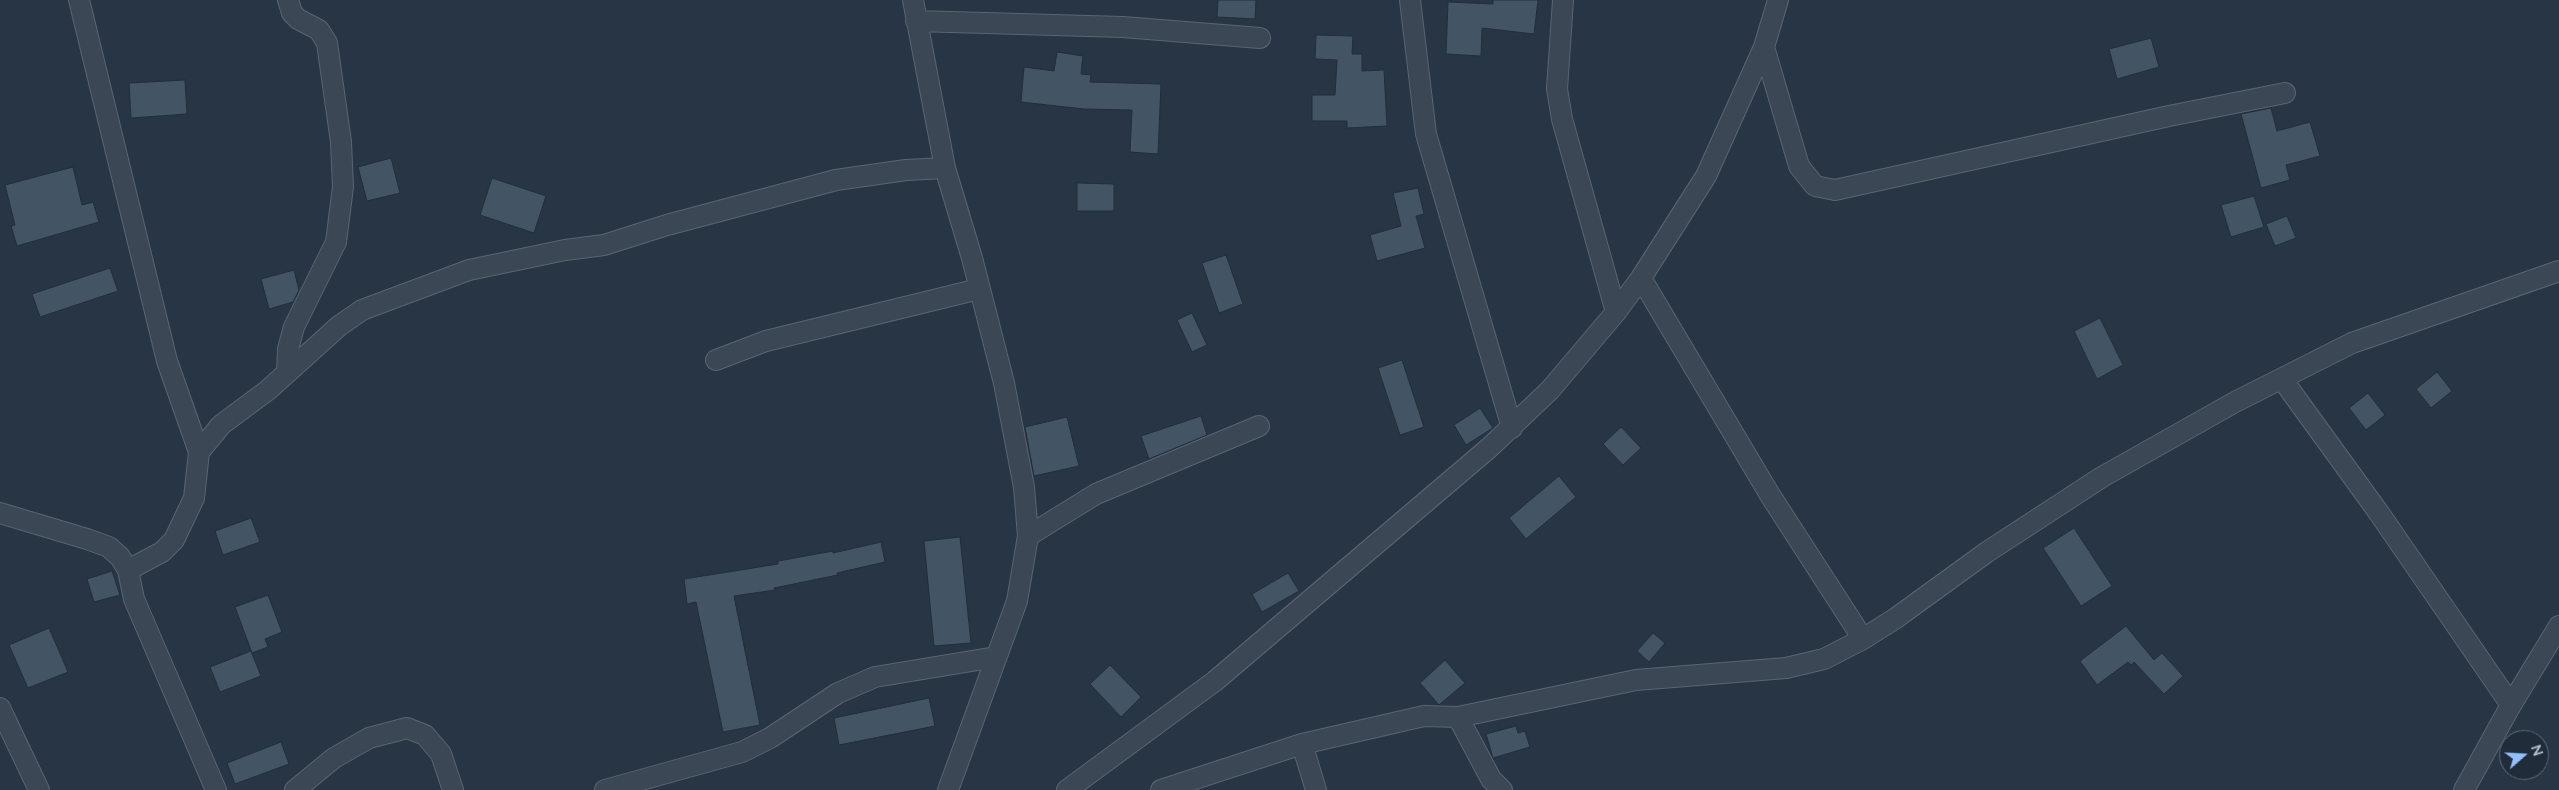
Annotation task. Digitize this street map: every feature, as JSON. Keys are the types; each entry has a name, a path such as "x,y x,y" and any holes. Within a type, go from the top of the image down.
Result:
{"street":[{"path":"79,0 166,361 199,452 194,498 174,540 162,552 128,570"},
{"path":"287,373 288,349 294,327 336,242 343,187 341,142 327,43 319,30 298,19 292,12 288,0"},
{"path":"913,0 945,168 1004,383 1024,486 1028,536 1017,601 948,790"},
{"path":"1410,0 1426,134 1512,428"},
{"path":"1562,0 1557,89 1562,119 1616,312"},
{"path":"1067,790 1215,681 1377,545 1512,428 1550,390 1616,312 1641,278 1706,176 1764,46 1778,0"},
{"path":"916,21 1123,27 1260,38"},
{"path":"1764,46 1798,166 1815,186 1835,190 2169,116 2285,93"},
{"path":"199,452 221,425 287,373 339,326 362,310 469,270 565,250 604,245 666,225 836,180 906,170 945,168"},
{"path":"1161,790 1302,744 1424,716 1458,718 1636,680 1786,668 1824,659 1863,639 1896,618 1987,552 2102,477 2235,402 2352,343 2559,271"},
{"path":"1641,278 1770,495 1863,639"},
{"path":"716,360 766,341 979,289"},
{"path":"2282,379 2379,513 2511,705"},
{"path":"1028,536 1096,494 1259,426"},
{"path":"0,512 109,547 120,557 128,570 134,600 216,790"},
{"path":"2464,790 2511,705 2559,626"},
{"path":"605,790 742,752 770,738 838,693 876,677 996,657"},
{"path":"0,708 38,790"},
{"path":"1458,718 1494,786"},
{"path":"295,790 334,758 369,738 407,728 425,735 441,754 453,790"},
{"path":"1302,744 1316,790"}],"building":[{"path":"1218,0 1256,0 1255,19 1217,17"},
{"path":"1493,0 1538,0 1534,34 1482,28 1481,56 1446,54 1448,2 1493,4"},
{"path":"1316,35 1353,36 1352,54 1362,54 1362,71 1384,70 1387,126 1347,128 1347,121 1312,121 1312,95 1335,95 1337,60 1315,59"},
{"path":"2151,38 2159,67 2117,79 2109,49"},
{"path":"1057,52 1083,56 1081,74 1091,75 1090,82 1161,84 1158,154 1130,152 1132,110 1084,109 1021,102 1024,67 1054,71"},
{"path":"185,80 187,114 131,118 129,83"},
{"path":"2271,108 2277,131 2310,122 2320,156 2286,165 2290,180 2261,188 2241,114"},
{"path":"391,158 400,193 367,201 358,167"},
{"path":"73,167 82,205 93,202 99,222 17,246 11,226 15,225 5,185"},
{"path":"492,178 546,196 534,233 480,215"},
{"path":"1077,183 1114,184 1114,211 1077,211"},
{"path":"1418,188 1424,214 1416,216 1425,248 1377,261 1370,235 1401,226 1393,193"},
{"path":"2254,196 2264,227 2231,237 2221,205"},
{"path":"2287,216 2296,238 2275,246 2266,224"},
{"path":"1226,255 1243,304 1219,313 1202,263"},
{"path":"110,268 118,291 40,317 32,294"},
{"path":"294,270 299,290 293,302 269,309 261,279"},
{"path":"1192,313 1207,345 1192,352 1177,320"},
{"path":"2100,318 2123,365 2097,379 2074,331"},
{"path":"1402,360 1424,427 1400,435 1378,368"},
{"path":"2437,372 2452,391 2431,408 2416,389"},
{"path":"2368,393 2385,415 2366,430 2349,408"},
{"path":"1480,408 1493,428 1466,445 1454,425"},
{"path":"1201,416 1207,435 1149,459 1141,436"},
{"path":"1067,417 1079,466 1034,476 1025,427"},
{"path":"1621,427 1641,448 1623,465 1603,444"},
{"path":"1559,476 1576,497 1526,539 1509,518"},
{"path":"251,518 260,542 223,555 215,531"},
{"path":"2074,528 2112,586 2081,606 2043,548"},
{"path":"960,537 971,643 934,646 924,541"},
{"path":"881,542 885,562 837,573 838,575 774,588 775,590 734,596 760,725 723,732 696,602 687,604 684,579 778,564 778,561 833,551 833,553"},
{"path":"112,571 120,595 94,602 87,579"},
{"path":"1288,573 1299,591 1262,612 1252,594"},
{"path":"268,595 282,632 265,639 268,647 252,653 235,607"},
{"path":"2126,626 2154,660 2162,653 2183,676 2164,694 2134,662 2131,665 2128,662 2097,685 2080,661"},
{"path":"49,628 68,672 28,688 9,645"},
{"path":"1653,633 1665,643 1649,662 1637,651"},
{"path":"251,651 261,676 220,692 210,667"},
{"path":"1445,660 1465,683 1439,705 1420,683"},
{"path":"1110,665 1141,697 1121,717 1090,684"},
{"path":"929,698 935,726 839,745 834,718"},
{"path":"1516,726 1518,733 1525,731 1530,747 1493,758 1486,734"},
{"path":"281,742 289,764 235,784 227,763"}]}
